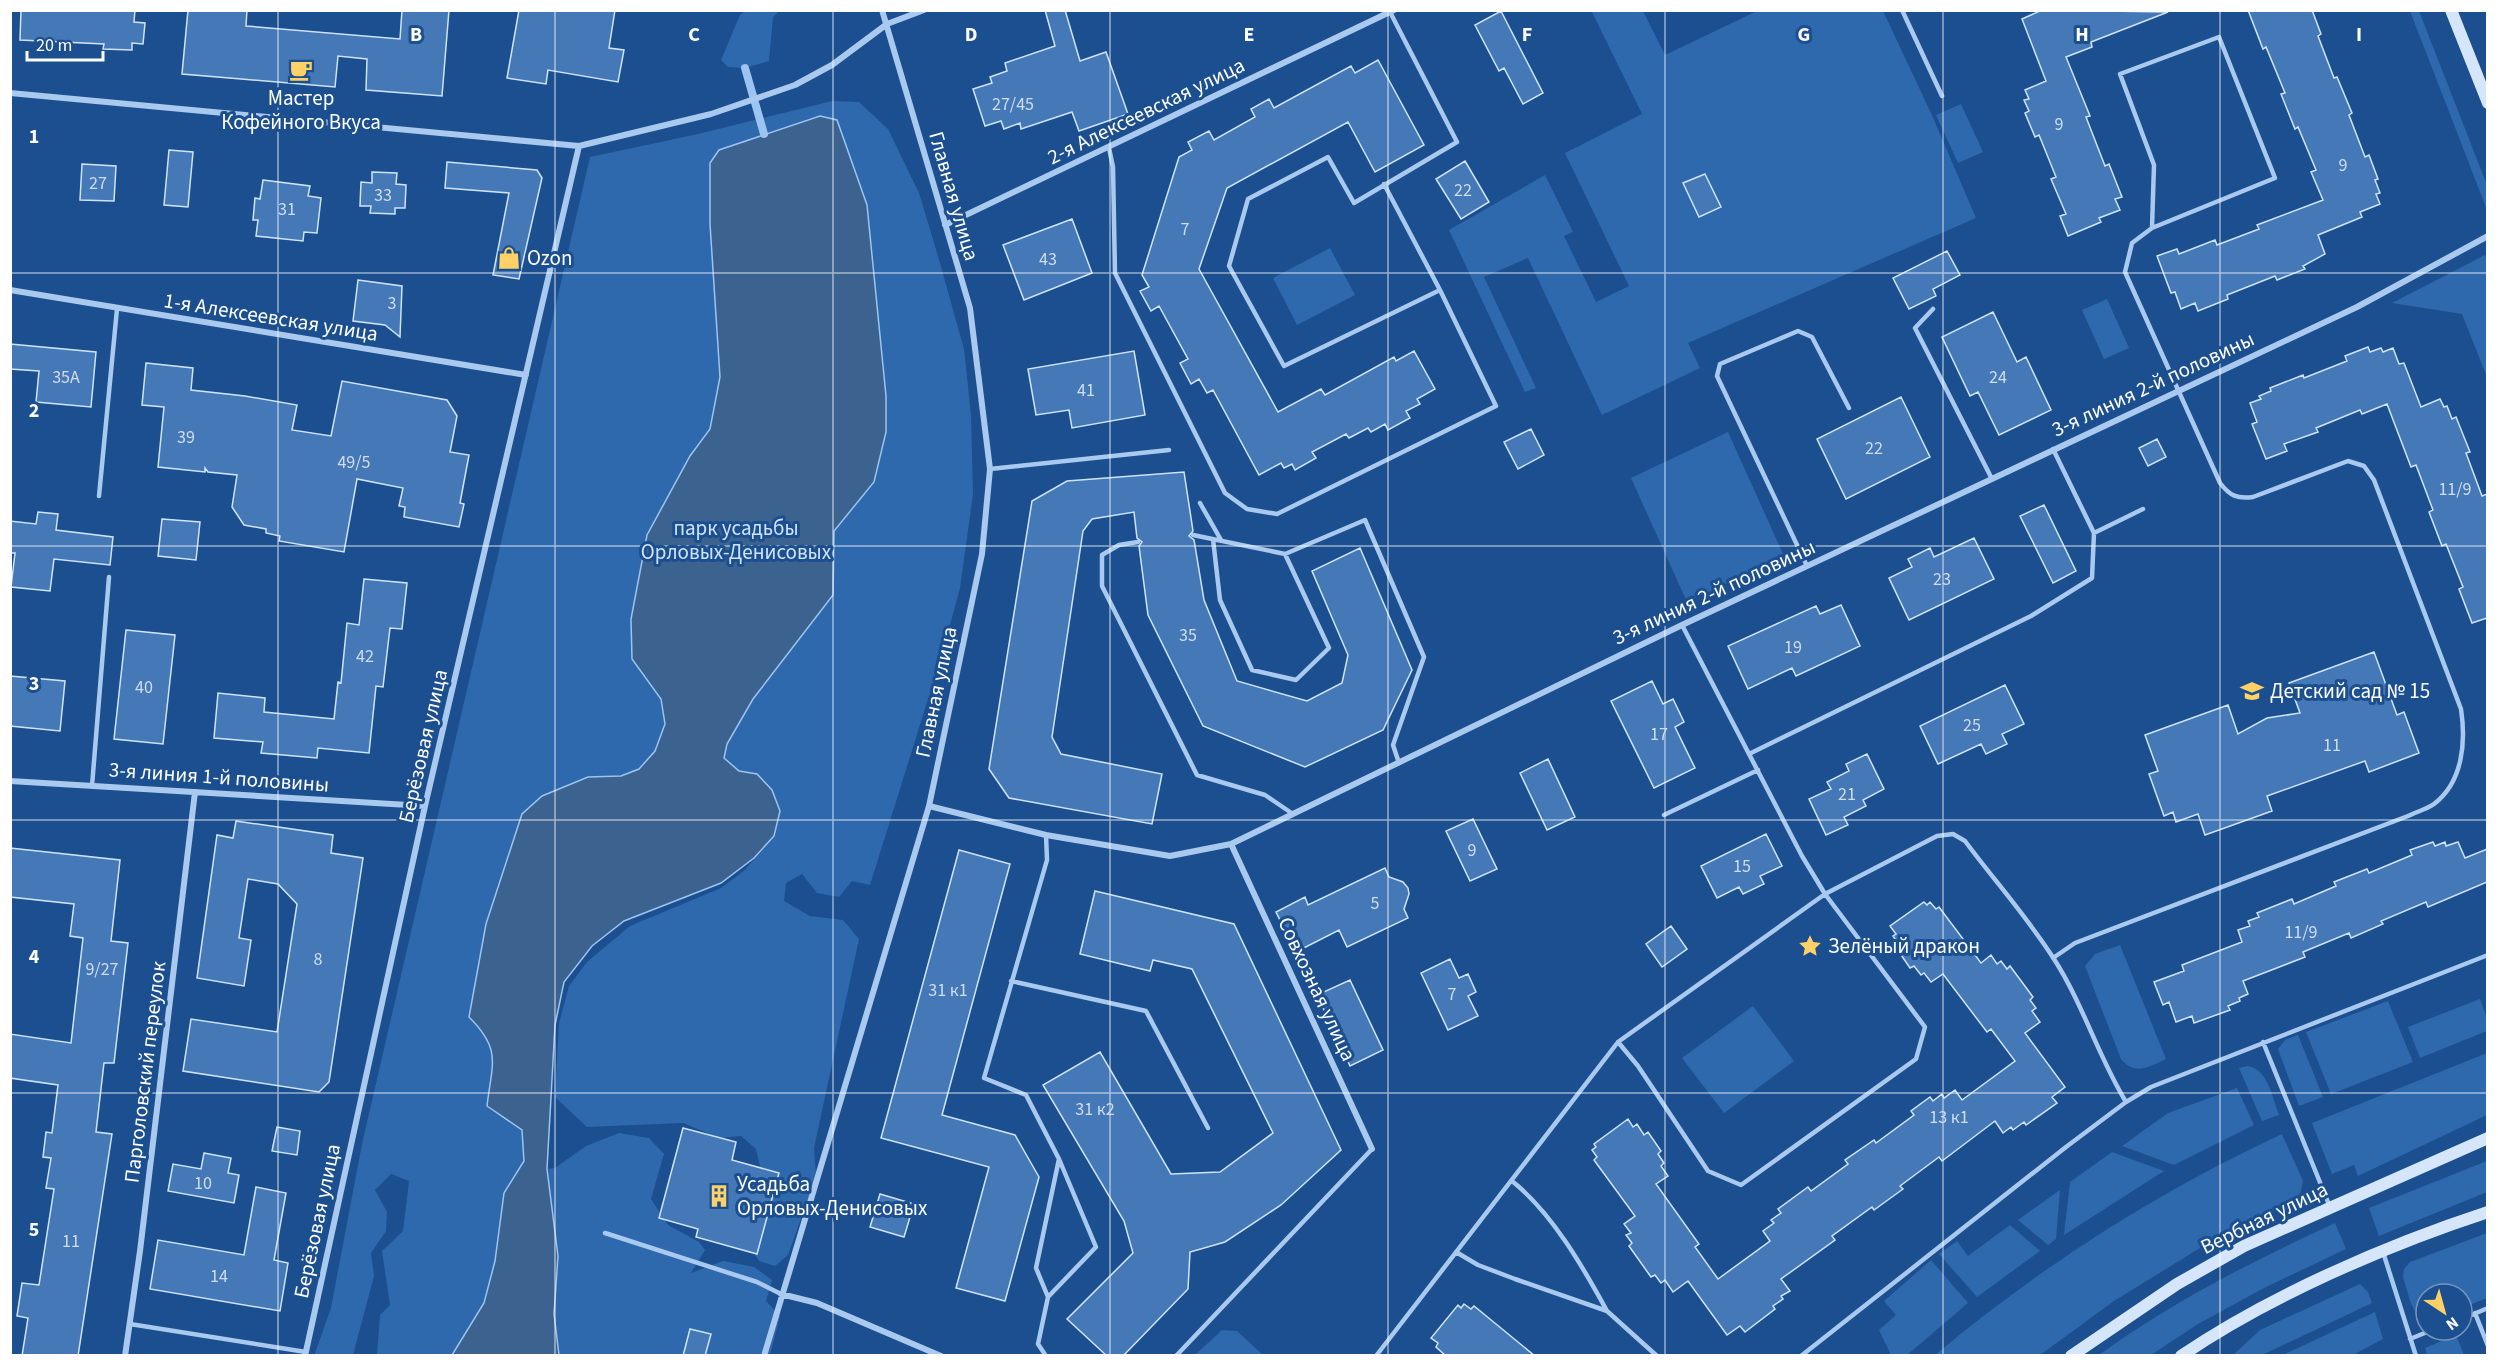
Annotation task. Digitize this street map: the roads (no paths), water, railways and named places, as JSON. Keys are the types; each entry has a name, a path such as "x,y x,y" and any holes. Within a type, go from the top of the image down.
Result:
{"main road":[{"path":"2451,10 2487,103"},
{"name":"Вербная улица","path":"2071,1356 2176,1284 2244,1246 2487,1138"},
{"path":"2181,1356 2271,1302 2383,1252 2487,1212"}],"street":[{"name":"Главная улица","path":"765,1356 930,806 982,554 990,469 970,308 882,10"},
{"path":"10,93 579,146 711,114 795,85 832,65 888,24 924,10"},
{"name":"2-я Алексеевская улица","path":"945,225 1392,11"},
{"name":"Берёзовая улица","path":"306,1354 425,806 579,146"},
{"name":"3-я линия 2-й половины","path":"930,806 1046,835 1170,856 1231,844 1682,625 2357,306 2487,236"},
{"name":"1-я Алексеевская улица","path":"10,290 526,375"},
{"name":"3-я линия 1-й половины","path":"10,781 425,806"},
{"name":"Парголовский переулок","path":"124,1356 160,1087 195,792"},
{"name":"Совхозная улица","path":"1231,844 1372,1149"},
{"path":"782,1294 817,1303 941,1356"}],"lane":[{"path":"1902,10 1942,96"},
{"path":"1392,11 1457,142 1354,202 1328,157 1258,193 1248,199 1229,266 1284,366 1440,290"},
{"path":"2053,958 2075,943 2408,816 2434,804 2452,783 2460,760 2465,734 2461,709 2374,480 2364,466 2348,461 2240,499 2228,493 2220,483 2125,272 2132,243 2152,228 2275,178 2219,37 2120,74 2154,165 2152,228"},
{"path":"1109,148 1113,167 1115,273 1225,493 1247,509 1277,514 1496,406 1440,290 1384,184"},
{"path":"99,496 117,309"},
{"path":"1933,309 1915,328 1992,478"},
{"path":"1807,566 1717,376 1720,364 1798,331 1812,337 1849,408"},
{"path":"1749,754 2031,616 2092,578 2094,533 2053,449"},
{"path":"990,469 1169,450"},
{"path":"1200,503 1221,540"},
{"path":"2094,533 2143,509"},
{"path":"1193,535 1285,554 1365,520 1424,657 1393,745 1399,763"},
{"path":"1212,539 1220,600 1252,670 1296,680 1329,648 1285,554"},
{"path":"1138,542 1119,545 1102,555 1102,586 1197,775 1265,795 1293,814"},
{"path":"92,786 109,577"},
{"path":"1618,1042 1638,1066 1708,1171 1741,1185 1916,1059 1925,1027 1825,894 1802,856 1682,625"},
{"path":"1664,816 1758,770"},
{"path":"1376,1356 1618,1042 1825,894 1937,836 1953,834 1965,842 2053,958 2081,1006 2109,1073 2126,1102"},
{"path":"1046,835 1047,860 984,1078 1026,1095 1059,1160 1096,1247 1048,1297 1038,1344 1046,1356"},
{"path":"1801,1356 2066,1146 2126,1102 2151,1087 2487,955"},
{"path":"1011,981 1146,1011 1208,1128"},
{"path":"2263,1042 2330,1207"},
{"path":"1176,1356 1372,1149"},
{"path":"1048,1297 1036,1268 1059,1160"},
{"path":"1512,1181 1528,1194 1546,1215 1607,1311 1657,1356"},
{"path":"605,1233 757,1282 782,1294"},
{"path":"1456,1252 1478,1265 1607,1311"},
{"path":"2383,1252 2416,1356"},
{"path":"2487,1308 2475,1313 2487,1346"},
{"path":"130,1324 306,1354"},
{"path":"2410,1339 2414,1337"}],"waterway":[{"path":"745,68 764,134"}],"place":[{"name":"Мастер Кофейного Вкуса","path":"301,70"},
{"name":"Ozon","path":"509,258"},
{"name":"Детский сад № 15","path":"2252,691"},
{"name":"Зелёный дракон","path":"1810,946"},
{"name":"Усадьба Орловых-Денисовых","path":"719,1196"}],"park label":[{"name":"парк усадьбы Орловых-Денисовых","path":"736,540"}]}
